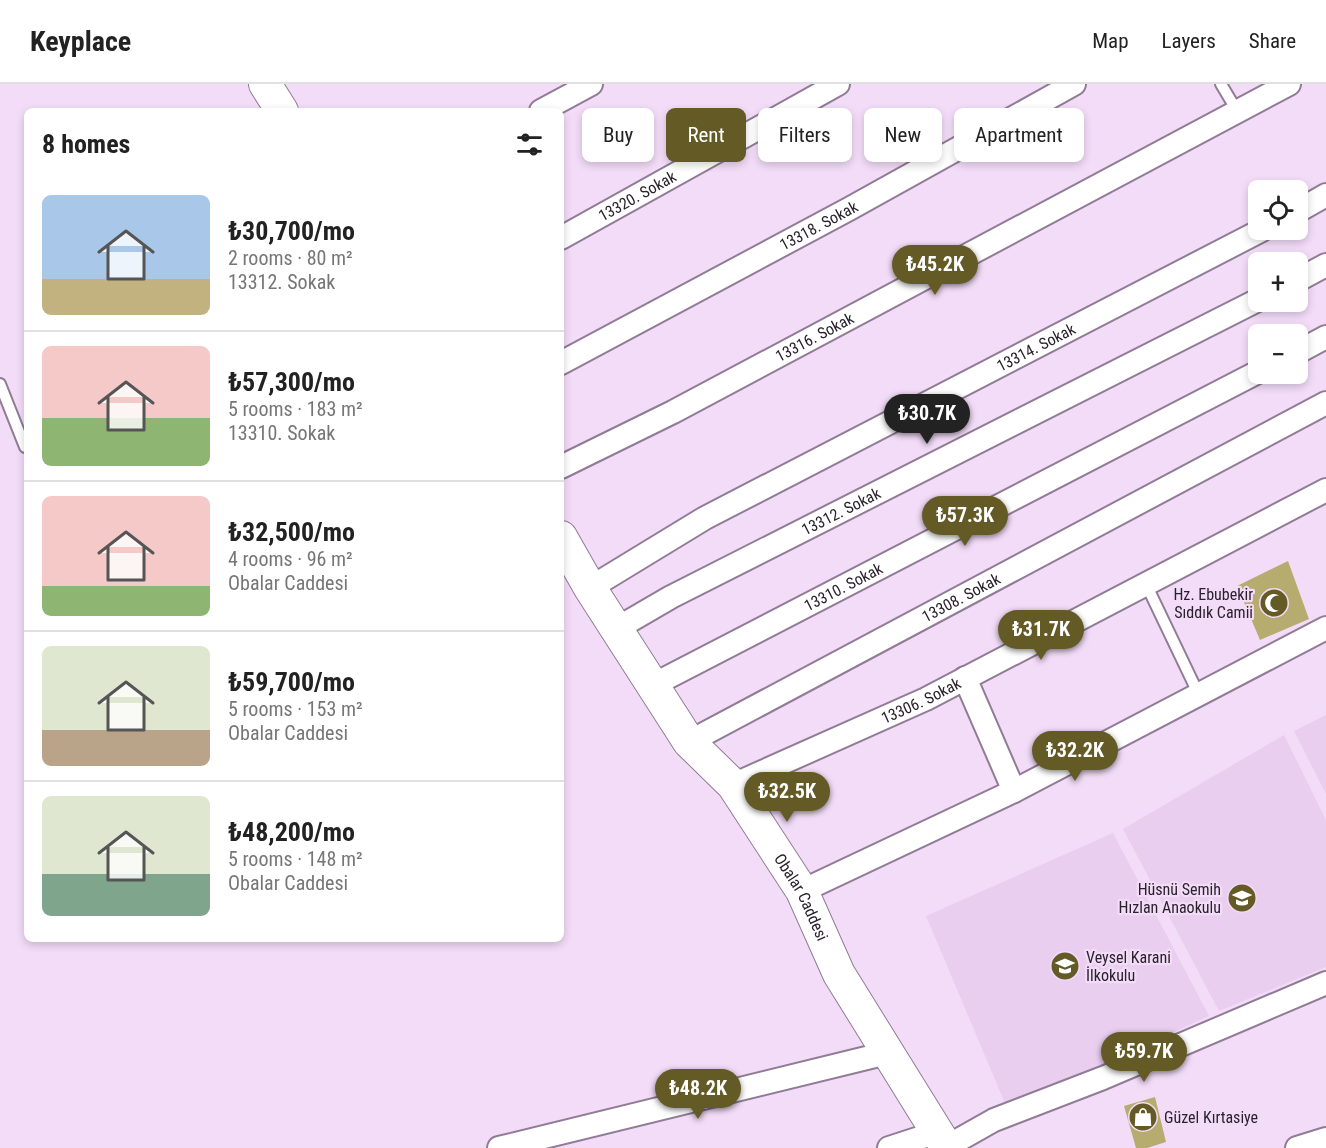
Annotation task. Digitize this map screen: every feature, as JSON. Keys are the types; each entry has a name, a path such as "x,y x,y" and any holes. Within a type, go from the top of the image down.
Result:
{"main road":[{"path":"265,84 280,108"},
{"name":"Obalar Caddesi","path":"564,542 590,588 690,742 733,785 802,891 839,974 943,1142"}],"street":[{"path":"547,108 591,84"},
{"name":"13320. Sokak","path":"564,236 804,92 838,84"},
{"name":"13318. Sokak","path":"564,361 849,209 1074,84"},
{"name":"13316. Sokak","path":"564,466 683,406 1289,84"},
{"path":"1308,205 1326,195"},
{"name":"13314. Sokak","path":"590,588 705,518 1248,237"},
{"path":"1308,275 1326,266"},
{"name":"13312. Sokak","path":"616,628 671,597 1248,305"},
{"path":"1308,347 1326,337"},
{"name":"13310. Sokak","path":"653,685 1248,377"},
{"name":"13308. Sokak","path":"690,742 1326,403"},
{"name":"13306. Sokak","path":"733,785 965,678 1145,582 1326,490"},
{"path":"802,891 1014,791 1326,628"},
{"path":"965,678 1014,791"},
{"path":"889,1148 943,1142 1114,1074 1326,983"},
{"path":"499,1148 887,1053"},
{"path":"1297,1148 1326,1139"}],"lane":[{"path":"1221,84 1237,111"},
{"path":"0,384 24,444"},
{"path":"1145,582 1200,695"}],"shaded area":[{"path":"1326,715 1326,794 1294,731"},
{"name":"Hüsnü Semih Hızlan Anaokulu","path":"1284,735 1326,820 1326,967 1219,1011 1123,829"},
{"name":"Veysel Karani İlkokulu","path":"1113,833 1209,1016 1007,1108 926,916"}],"building":[{"name":"Hz. Ebubekir Sıddık Camii","path":"1288,561 1309,619 1260,640 1237,586"},
{"name":"Güzel Kırtasiye","path":"1155,1097 1166,1142 1147,1148 1136,1148 1124,1106"}],"place":[{"name":"Hz. Ebubekir Sıddık Camii","path":"1274,603"},
{"name":"Hüsnü Semih Hızlan Anaokulu","path":"1242,898"},
{"name":"Veysel Karani İlkokulu","path":"1065,966"},
{"name":"Güzel Kırtasiye","path":"1143,1117"}]}
